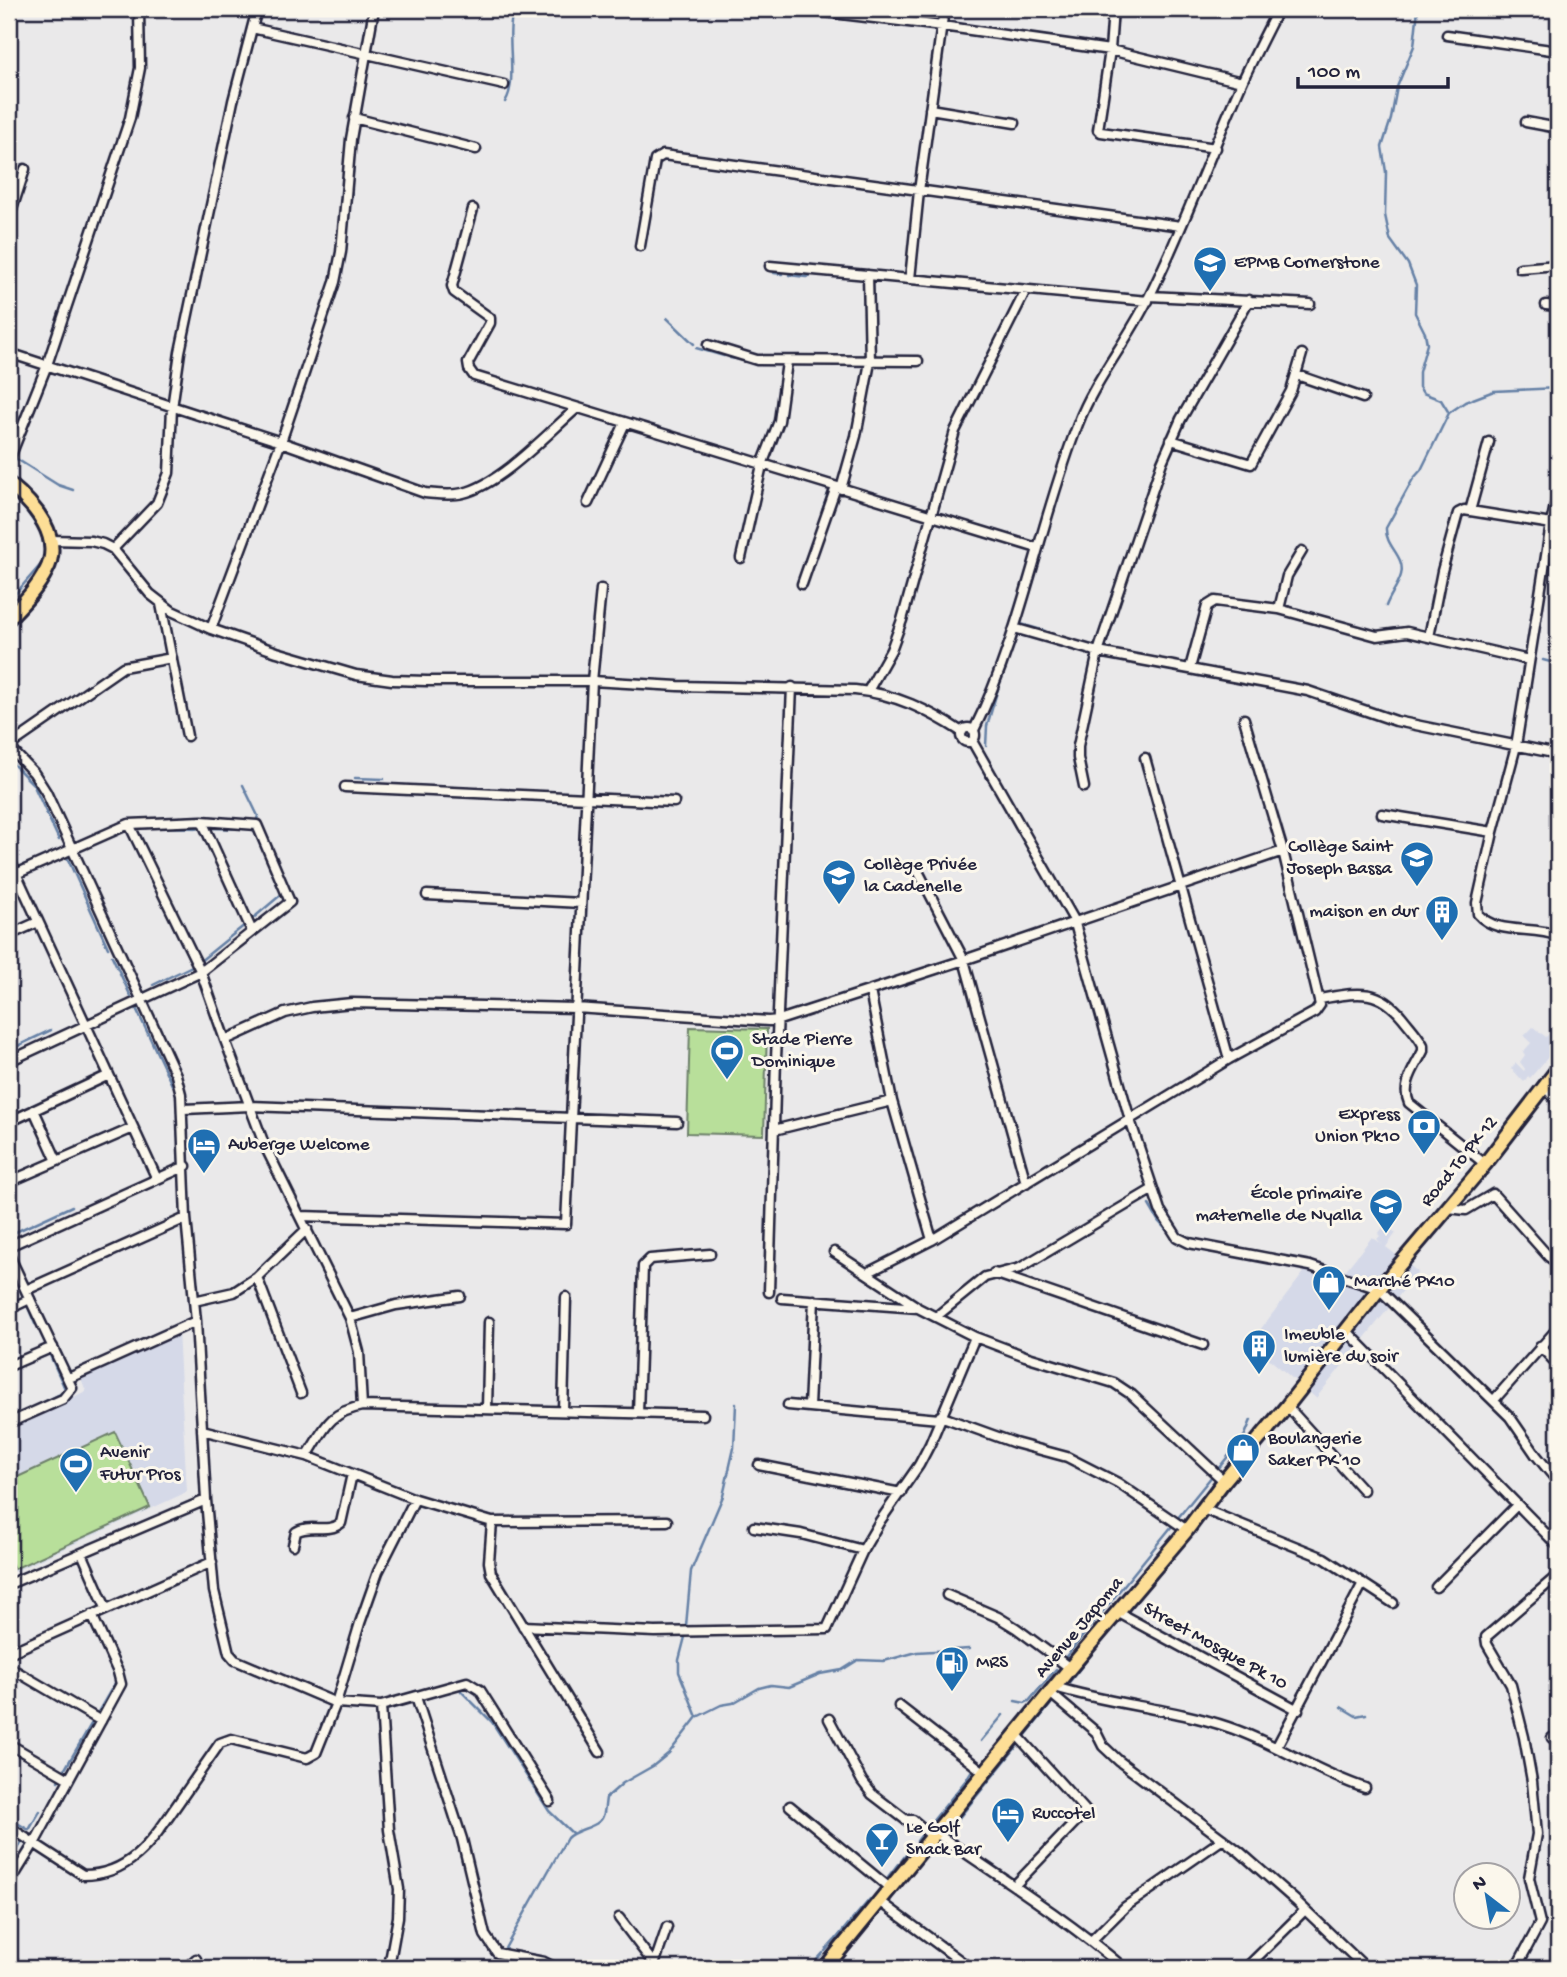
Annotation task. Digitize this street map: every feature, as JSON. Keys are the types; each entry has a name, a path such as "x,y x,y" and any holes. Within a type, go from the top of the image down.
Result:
{"main road":[{"path":"9,484 33,508 44,523 51,540 51,556 47,569 9,618"},
{"name":"Road To PK 12","path":"1363,1311 1485,1164 1558,1069"},
{"name":"Avenue Japoma","path":"825,1968 1070,1668 1187,1530 1363,1311"}],"street":[{"path":"9,460 47,365 135,102 140,61 139,9"},
{"path":"113,549 148,513 164,488 169,473 172,408 190,299 233,101 257,9"},
{"path":"211,629 281,442 338,269 354,118 374,9"},
{"path":"799,9 1110,50 1242,82"},
{"path":"910,279 944,9"},
{"path":"1113,9 1098,130 1216,148"},
{"path":"972,741 1014,628 1067,453 1083,410 1149,298 1216,148 1242,82 1278,9"},
{"path":"252,28 504,85"},
{"path":"1447,34 1558,51"},
{"path":"930,109 1015,123"},
{"path":"354,118 476,149"},
{"path":"1526,122 1558,128"},
{"path":"640,246 655,160 663,155 1181,226"},
{"path":"9,219 25,169"},
{"path":"473,209 452,289 488,315 491,323 470,358 469,369 479,378 1037,548"},
{"path":"1520,268 1558,265"},
{"path":"770,266 1149,298 1310,304"},
{"path":"802,584 856,436 870,362 868,275"},
{"path":"868,691 891,650 955,431 1026,289"},
{"path":"1084,787 1078,746 1098,652 1171,440 1250,300"},
{"path":"1546,305 1558,306"},
{"path":"708,345 757,360 918,361"},
{"path":"9,353 281,442 425,493 464,493 503,473 577,408"},
{"path":"1171,440 1251,464 1285,403 1297,375 1302,354"},
{"path":"741,558 762,465 779,421 787,362"},
{"path":"1297,375 1363,398"},
{"path":"588,503 625,423"},
{"path":"1470,511 1489,442"},
{"path":"1558,491 1555,524 1516,746 1477,903 1478,914 1493,926 1541,930 1558,936"},
{"path":"1429,637 1442,572 1458,513 1464,510 1555,524"},
{"path":"51,540 103,544 113,549 161,604 211,629 356,675 392,680 592,681 868,691 917,705 961,732"},
{"path":"1279,609 1287,576 1302,551"},
{"path":"300,1216 566,1224 592,681 601,589"},
{"path":"1190,668 1210,602 1259,605 1377,636 1407,632 1529,660"},
{"path":"161,604 187,736"},
{"path":"1014,628 1098,652 1308,691 1396,721 1558,754"},
{"path":"172,658 123,667 9,747 34,773 46,792 176,1075 184,1109 186,1218 196,1321 205,1500 219,1618 231,1658 336,1703 381,1706 459,1683 474,1684 550,1801"},
{"path":"769,1292 792,687"},
{"path":"867,1273 932,1240 1229,1059 1315,1012 1320,1005 1283,850 1244,719"},
{"path":"961,732 967,727 974,730"},
{"path":"961,732 962,739 972,741"},
{"path":"972,741 1074,920 1130,1120 1153,1189 1168,1225 1177,1237 1189,1243 1310,1266 1379,1289 1494,1400 1524,1434 1536,1455 1558,1482"},
{"path":"1145,758 1229,1059"},
{"path":"345,787 674,802"},
{"path":"1382,814 1493,832"},
{"path":"9,1061 201,972 290,902 260,828 253,823 202,821 129,824 12,875"},
{"path":"202,821 252,931"},
{"path":"129,824 201,972 264,1144 350,1318 359,1352 362,1406"},
{"path":"225,1040 285,1013 330,1004 576,1007 779,1020 964,960 1283,850"},
{"path":"9,858 12,875 37,922 157,1179"},
{"path":"919,873 964,960 1026,1183"},
{"path":"427,895 581,903"},
{"path":"9,935 37,922"},
{"path":"870,991 892,1101 932,1240"},
{"path":"1319,999 1366,993 1387,1000 1423,1045 1423,1051 1406,1088 1409,1103 1485,1164"},
{"path":"9,1122 109,1075"},
{"path":"1545,1086 1558,1104"},
{"path":"774,1130 892,1101"},
{"path":"184,1109 250,1105 677,1122"},
{"path":"34,1110 58,1161"},
{"path":"9,1182 133,1128"},
{"path":"9,1246 186,1166"},
{"path":"937,1316 993,1273 1020,1268 1153,1189"},
{"path":"1448,1208 1466,1210 1493,1194 1549,1257 1558,1263"},
{"path":"26,1290 186,1218"},
{"path":"194,1301 234,1292 257,1277 307,1229"},
{"path":"834,1252 918,1308 975,1337 1025,1356 1114,1383 1132,1395 1224,1481"},
{"path":"638,1413 643,1266 650,1259 710,1254"},
{"path":"9,1255 72,1388 66,1396 9,1423"},
{"path":"993,1273 1203,1345"},
{"path":"257,1277 301,1393"},
{"path":"350,1318 396,1305 460,1296"},
{"path":"563,1411 566,1297"},
{"path":"782,1298 918,1308"},
{"path":"9,1310 30,1300"},
{"path":"809,1407 814,1300"},
{"path":"69,1378 196,1321"},
{"path":"487,1409 489,1322"},
{"path":"1494,1400 1558,1328"},
{"path":"1347,1331 1558,1546"},
{"path":"523,1626 655,1632 823,1631 830,1627 863,1550 925,1455 975,1337"},
{"path":"1540,1346 1558,1365"},
{"path":"9,1367 53,1347"},
{"path":"788,1405 940,1418 1067,1457 1118,1483 1187,1530"},
{"path":"307,1456 335,1415 362,1406 704,1415"},
{"path":"1287,1406 1363,1490"},
{"path":"202,1430 307,1456 415,1499 492,1522 667,1521"},
{"path":"760,1465 901,1493"},
{"path":"293,1545 296,1532 301,1528 337,1527 341,1523 352,1474"},
{"path":"9,1826 83,1875 95,1875 123,1866 152,1842 220,1743 231,1739 307,1758 316,1754 336,1703 378,1572 415,1499"},
{"path":"9,1584 205,1500"},
{"path":"1436,1587 1517,1505"},
{"path":"1203,1509 1324,1558 1393,1603"},
{"path":"492,1522 489,1562 491,1573 600,1752"},
{"path":"754,1527 801,1534 863,1550"},
{"path":"82,1552 106,1608"},
{"path":"9,1653 212,1562"},
{"path":"1516,1968 1540,1923 1529,1878 1537,1834 1534,1796 1524,1737 1511,1685 1487,1644 1486,1637 1558,1575"},
{"path":"1278,1746 1363,1583"},
{"path":"947,1595 998,1617 1070,1668"},
{"name":"Street Mosque Pk 10","path":"1117,1612 1298,1710"},
{"path":"9,1884 35,1842 121,1684 92,1615"},
{"path":"9,1667 101,1721"},
{"path":"1053,1690 1227,1726 1278,1746 1321,1771 1364,1788"},
{"path":"1053,1690 1096,1732 1103,1746 1119,1761 1223,1839 1305,1910 1366,1968"},
{"path":"416,1697 462,1839 485,1936 497,1952 544,1962 556,1968"},
{"path":"381,1706 389,1830 399,1889 398,1917 390,1961"},
{"path":"899,1706 985,1773"},
{"path":"829,1718 862,1781 872,1794 906,1820 913,1820 1014,1886 1092,1941 1124,1968"},
{"path":"1014,1886 1085,1810 1017,1734"},
{"path":"9,1744 69,1779"},
{"path":"790,1806 891,1889"},
{"path":"1092,1941 1125,1907 1223,1839"},
{"path":"881,1902 970,1968"},
{"path":"1246,1968 1305,1910"},
{"path":"619,1918 630,1929 654,1966"},
{"path":"654,1966 667,1927"},
{"path":"187,1968 195,1959"}],"shaded area":[{"path":"1557,1026 1556,1048 1524,1082 1511,1068 1516,1063 1524,1071 1525,1069 1520,1062 1525,1055 1523,1052 1531,1043 1524,1036 1533,1027 1546,1037"},
{"name":"Marché PK10","path":"1385,1225 1396,1233 1386,1247 1418,1272 1316,1398 1250,1343 1305,1271 1337,1281 1372,1237 1382,1244 1377,1239"},
{"path":"178,1331 187,1492 9,1574 9,1428 86,1391 80,1376"}],"green space":[{"name":"Stade Pierre Dominique","path":"690,1027 767,1029 764,1135 687,1133"},
{"name":"Avenir Futur Pros","path":"115,1432 150,1507 14,1569 9,1558 9,1481"}],"waterway":[{"path":"505,102 511,82 510,32 514,9"},
{"path":"1418,9 1414,46 1397,87 1382,147 1386,172 1385,215 1390,239 1408,264 1416,285 1415,313 1425,333 1427,344 1419,372 1419,387 1423,393 1441,400 1449,413"},
{"path":"353,155 353,173"},
{"path":"351,199 352,189"},
{"path":"774,273 782,274"},
{"path":"789,275 806,277 815,273"},
{"path":"667,318 694,344"},
{"path":"696,348 724,356"},
{"path":"730,358 743,360"},
{"path":"1386,606 1400,579 1402,568 1386,528 1413,479 1421,470 1449,413 1465,402 1494,391 1558,388"},
{"path":"15,458 58,485 73,490"},
{"path":"822,511 830,488"},
{"path":"21,503 41,532 45,552"},
{"path":"9,601 43,562"},
{"path":"1018,621 1045,631"},
{"path":"1543,660 1558,664"},
{"path":"986,746 987,726 1004,668"},
{"path":"9,760 33,784 59,840"},
{"path":"355,778 384,779"},
{"path":"243,785 257,819"},
{"path":"152,827 201,828"},
{"path":"208,828 253,829 273,871"},
{"path":"66,855 108,948"},
{"path":"251,920 283,893"},
{"path":"199,962 246,924"},
{"path":"112,956 132,999"},
{"path":"153,985 194,965"},
{"path":"135,1006 172,1085"},
{"path":"9,1050 51,1030"},
{"path":"1149,1205 1170,1234"},
{"path":"9,1235 72,1206"},
{"path":"14,1276 24,1299"},
{"path":"27,1305 35,1324"},
{"path":"28,1410 66,1391 45,1344"},
{"path":"697,1717 679,1672 679,1660 685,1637 691,1571 723,1496 734,1448 736,1404"},
{"path":"1218,1469 1245,1435 1251,1420"},
{"path":"1177,1519 1212,1476"},
{"path":"1064,1659 1172,1526"},
{"path":"1067,1685 1120,1618"},
{"path":"494,1968 567,1838 601,1820 606,1798 623,1783 653,1766 669,1753 697,1717 721,1705 733,1703 759,1688 771,1685 789,1687 820,1674 842,1670 858,1660 884,1661 917,1652 969,1649"},
{"path":"1015,1701 1029,1701 1056,1669"},
{"path":"58,1781 115,1683"},
{"path":"461,1691 492,1722 549,1811 572,1833"},
{"path":"954,1838 954,1824 1051,1704"},
{"path":"1341,1707 1356,1716 1366,1714"},
{"path":"981,1741 1003,1715"},
{"path":"927,1828 974,1767"},
{"path":"9,1818 29,1830 40,1811"},
{"path":"917,1841 924,1832"},
{"path":"11,1860 22,1842"},
{"path":"901,1861 914,1845"},
{"path":"887,1878 898,1864"},
{"path":"852,1920 870,1899"},
{"path":"836,1939 850,1922"},
{"path":"825,1951 835,1940"},
{"path":"814,1963 823,1953"}],"place":[{"name":"EPMB Cornerstone","path":"1210,293"},
{"name":"Collège Saint Joseph Bassa","path":"1417,888"},
{"name":"Collège Privée la Cadenelle","path":"839,906"},
{"name":"maison en dur","path":"1442,942"},
{"name":"Stade Pierre Dominique","path":"727,1081"},
{"name":"Express Union Pk10","path":"1424,1156"},
{"name":"Auberge Welcome","path":"204,1175"},
{"name":"École primaire maternelle de Nyalla","path":"1386,1235"},
{"name":"Marché PK10","path":"1329,1312"},
{"name":"Imeuble lumière du soir","path":"1259,1376"},
{"name":"Boulangerie Saker PK 10","path":"1243,1480"},
{"name":"Avenir Futur Pros","path":"76,1494"},
{"name":"MRS","path":"952,1693"},
{"name":"Ruccotel","path":"1008,1844"},
{"name":"Le Golf Snack Bar","path":"882,1869"}]}
